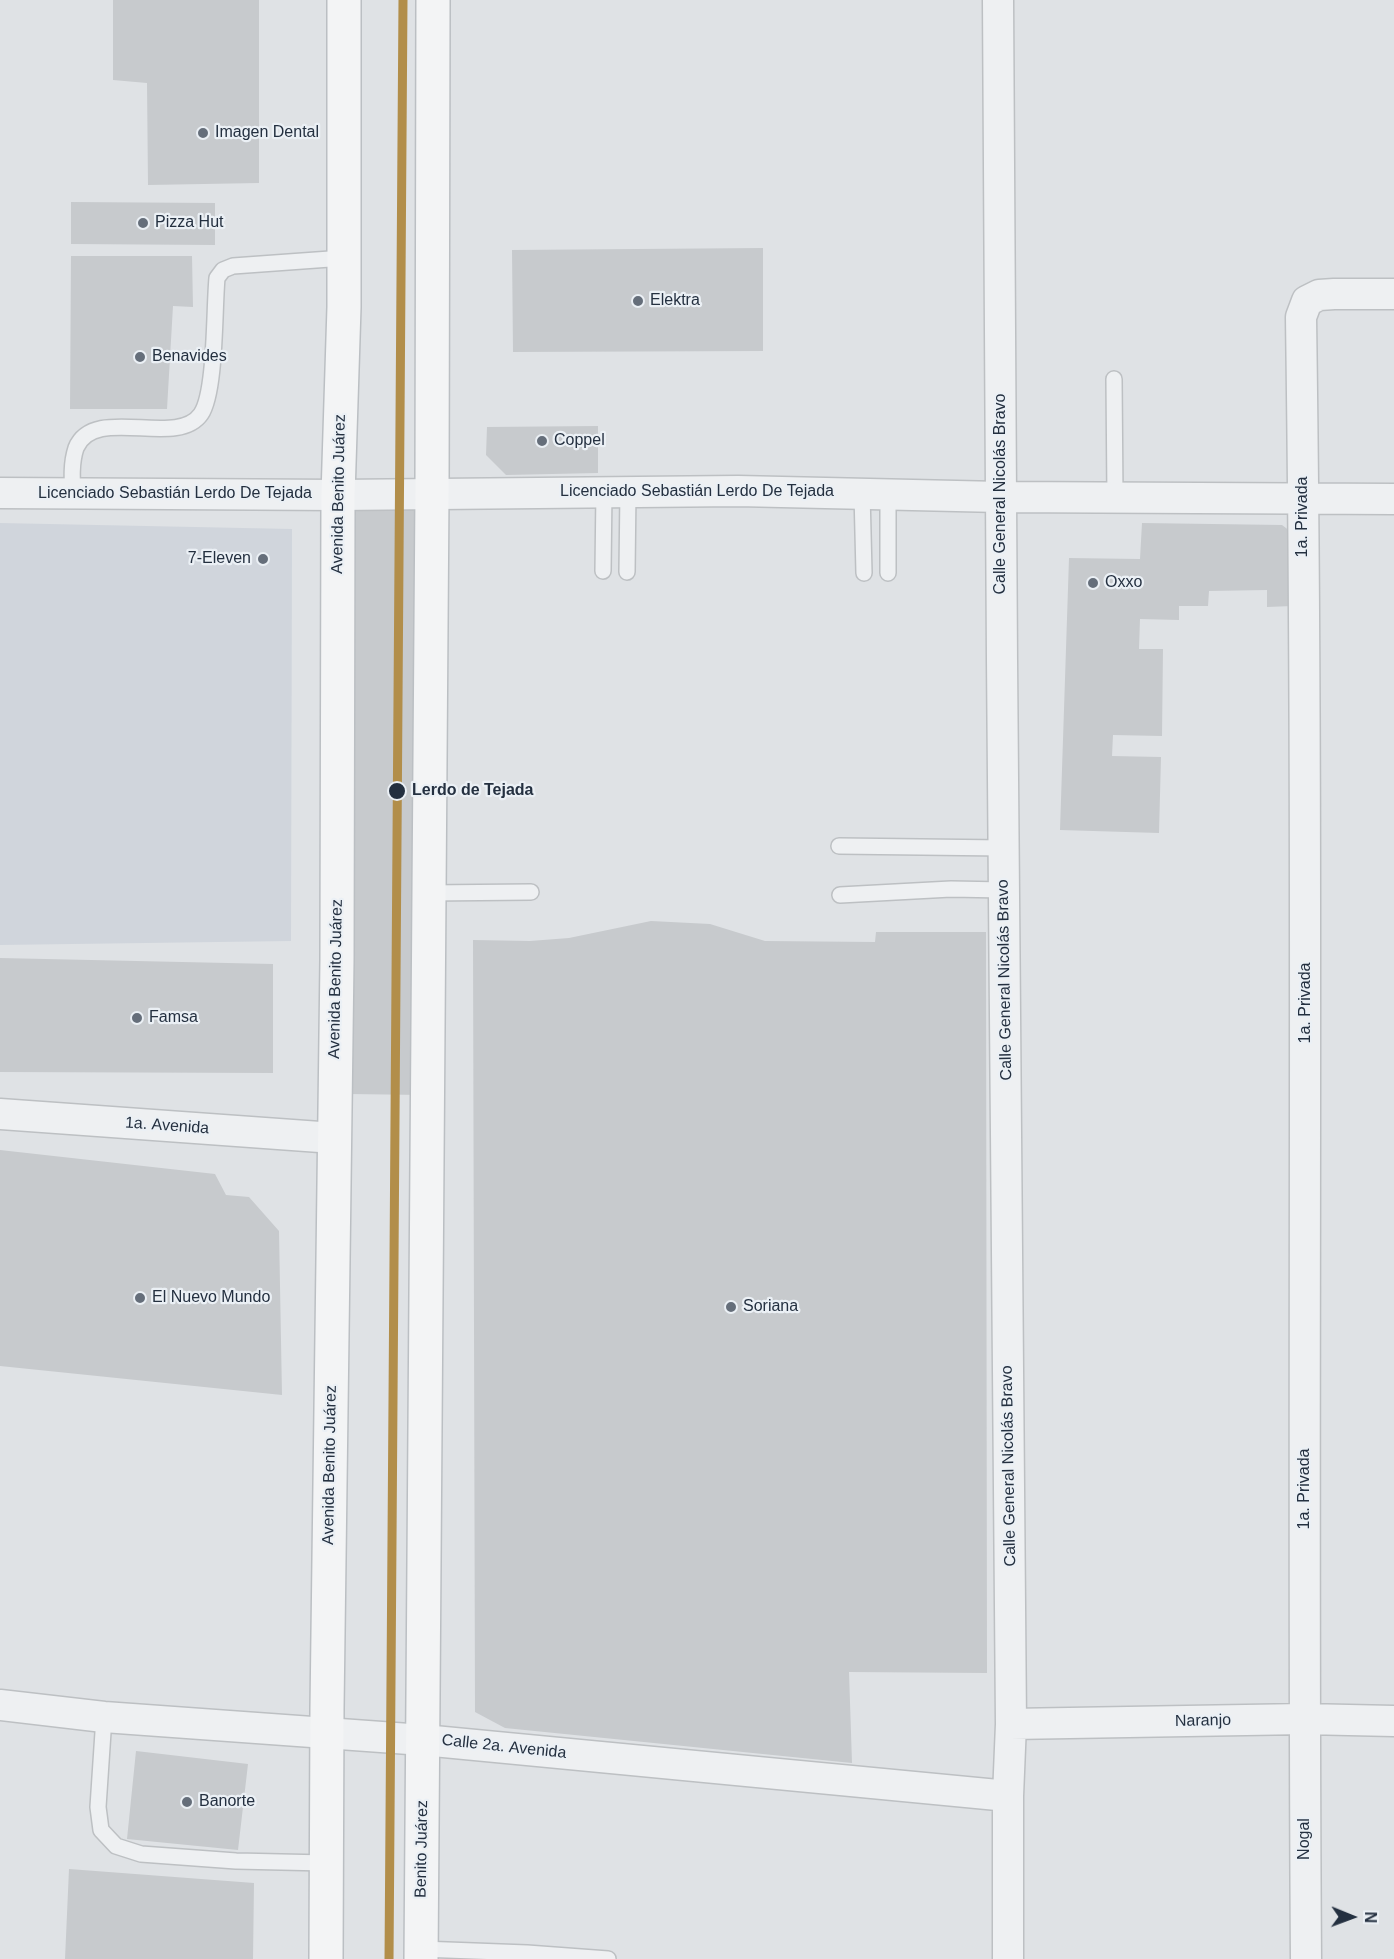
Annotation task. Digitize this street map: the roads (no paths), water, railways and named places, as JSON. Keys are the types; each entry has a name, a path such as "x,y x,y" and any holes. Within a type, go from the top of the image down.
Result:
{"main road":[{"name":"Avenida Benito Juárez","path":"326,1959 337,960 338,495 344,258 344,0"},
{"path":"423,1740 432,493 433,0"},
{"name":"Benito Juárez","path":"421,1954 423,1740"}],"street":[{"name":"Calle General Nicolás Bravo","path":"998,0 1011,1724 1008,1796 1008,1959"},
{"name":"1a. Privada","path":"1304,1719 1306,1107 1304,498 1301,316 1307,301 1319,295 1394,294"},
{"name":"Licenciado Sebastián Lerdo De Tejada","path":"0,493 338,495 616,491 1000,497 1394,499"},
{"name":"1a. Avenida","path":"0,1114 334,1138"},
{"name":"Calle 2a. Avenida","path":"0,1705 104,1717 423,1740 1008,1796"},
{"name":"Naranjo","path":"1011,1724 1304,1719 1394,1721"},
{"name":"Nogal","path":"1304,1719 1306,1959"}],"lane":[{"path":"73,494 72,465 77,447 90,433 101,429 181,426 190,424 201,414 207,399 212,364 218,278 223,270 233,266 344,258"},
{"path":"1114,379 1115,498"},
{"path":"603,571 616,491"},
{"path":"616,491 627,572"},
{"path":"875,494 888,573"},
{"path":"864,573 875,494"},
{"path":"839,846 1004,848"},
{"path":"840,895 951,889 1004,890"},
{"path":"428,893 531,892"},
{"path":"104,1717 98,1807 101,1830 116,1846 141,1854 236,1861 326,1863"},
{"path":"421,1954 527,1953 608,1959"}],"place":[{"name":"Imagen Dental","path":"203,133"},
{"name":"Pizza Hut","path":"143,223"},
{"name":"Elektra","path":"638,301"},
{"name":"Benavides","path":"140,357"},
{"name":"Coppel","path":"542,441"},
{"name":"7-Eleven","path":"263,559"},
{"name":"Oxxo","path":"1093,583"},
{"name":"Lerdo de Tejada","path":"397,791"},
{"name":"Famsa","path":"137,1018"},
{"name":"El Nuevo Mundo","path":"140,1298"},
{"name":"Soriana","path":"731,1307"},
{"name":"Banorte","path":"187,1802"}]}
